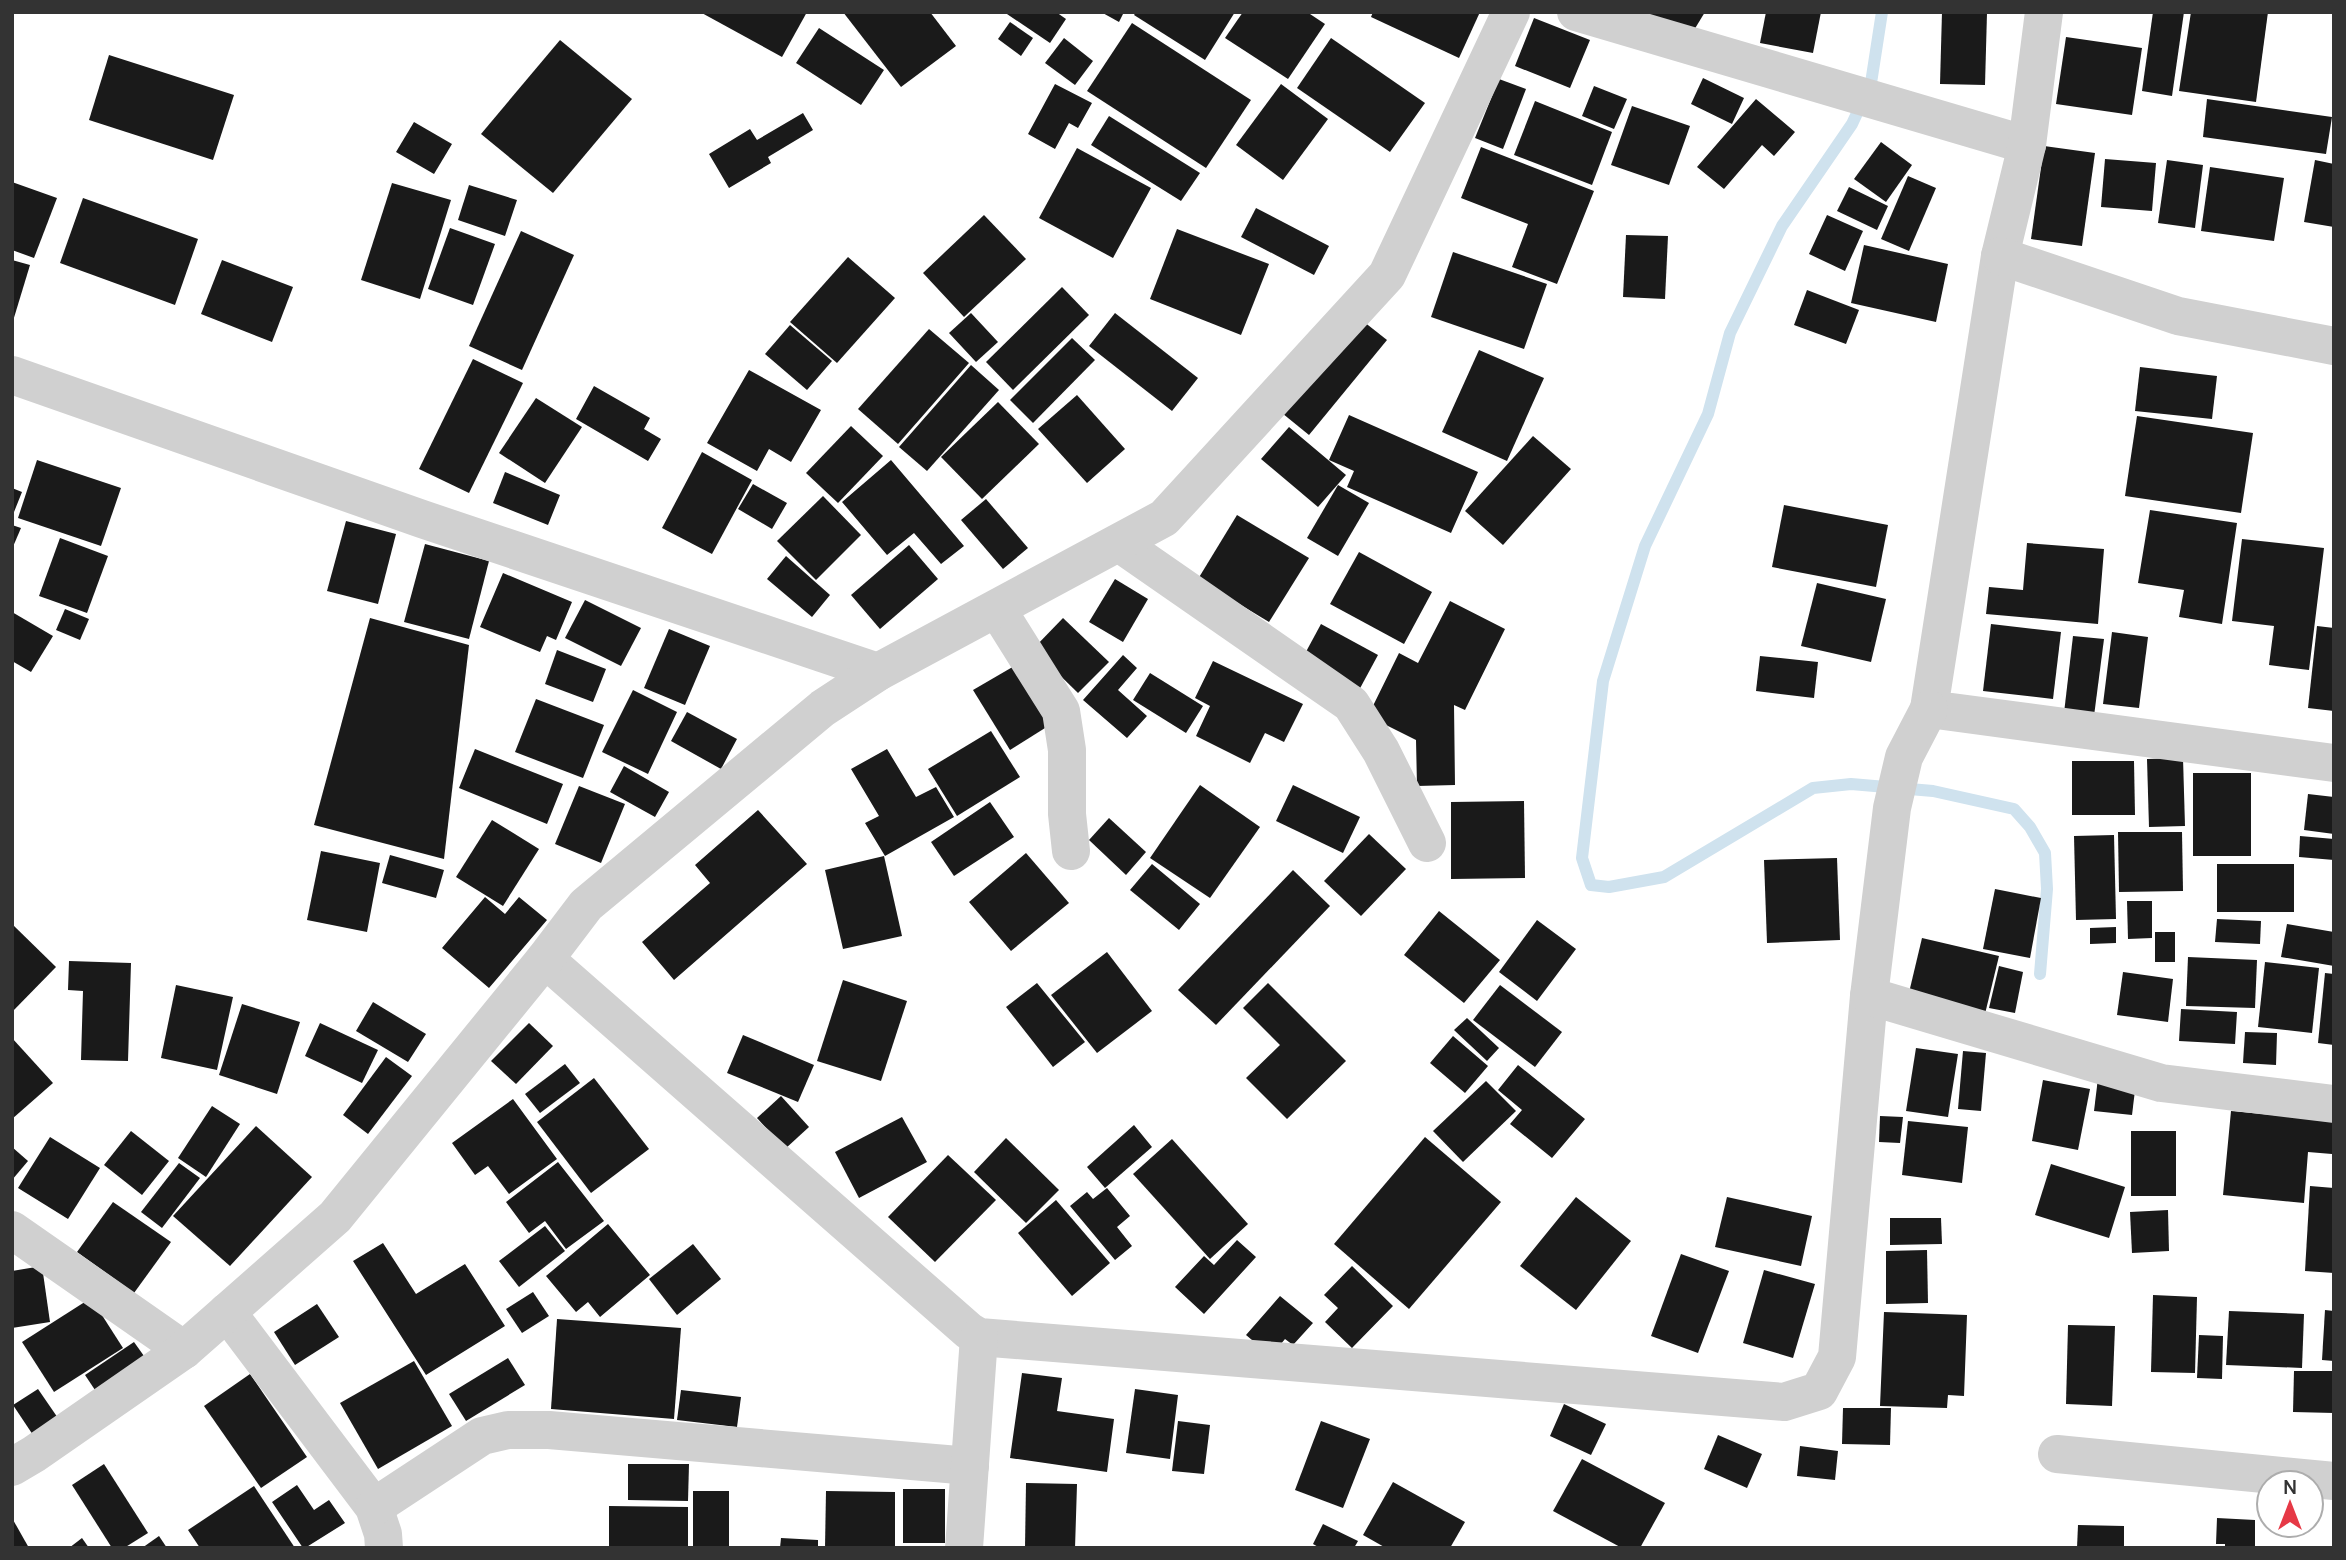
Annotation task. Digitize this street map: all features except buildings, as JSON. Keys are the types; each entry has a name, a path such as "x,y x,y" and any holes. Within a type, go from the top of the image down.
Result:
{"street":[{"path":"12,1467 184,1350 335,1217 586,905 823,708 878,673 1164,518 1387,275 1511,12"},
{"path":"1576,12 2027,145"},
{"path":"545,959 979,1337 1783,1402 1819,1391 1837,1357 1868,996 1892,808 1904,757 1929,709 2000,256 2027,145 2043,12"},
{"path":"2000,256 2178,316 2334,346"},
{"path":"12,375 422,519 878,673"},
{"path":"1119,543 1351,704 1381,751 1427,843"},
{"path":"997,609 1061,711 1067,750 1067,814 1071,851"},
{"path":"1929,709 2334,763"},
{"path":"1868,996 2161,1083 2334,1104"},
{"path":"12,1230 184,1350"},
{"path":"227,1312 374,1507 383,1534 384,1548"},
{"path":"964,1548 979,1337"},
{"path":"374,1507 482,1436 508,1430 549,1430 970,1466"},
{"path":"2057,1454 2334,1481"}],"waterway":[{"path":"1882,12 1871,83 1852,124 1782,226 1730,333 1708,414 1645,546 1603,681 1582,858 1591,885 1609,887 1664,877 1813,788 1851,784 1933,791 2014,809 2030,827 2045,853 2047,889 2040,974"}]}
